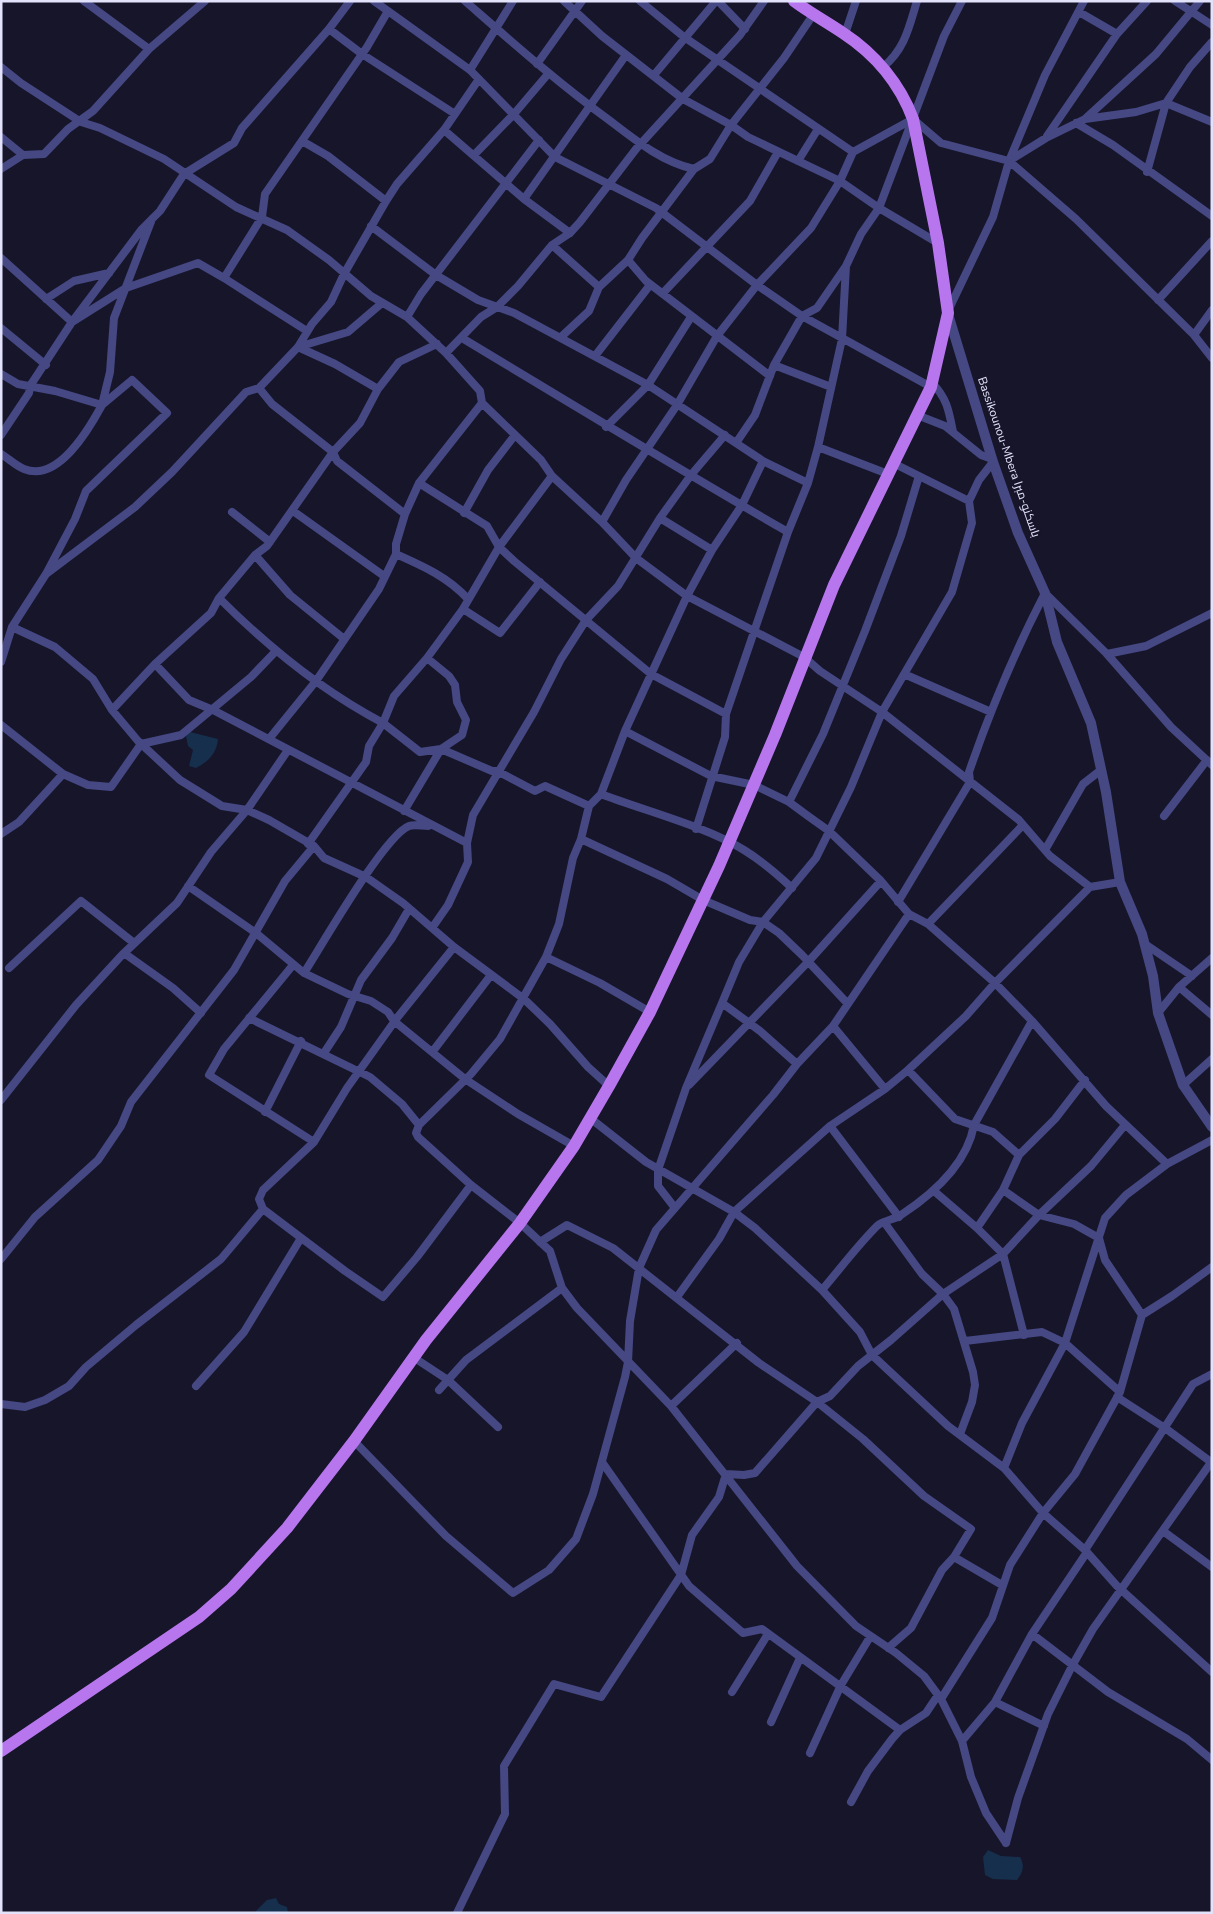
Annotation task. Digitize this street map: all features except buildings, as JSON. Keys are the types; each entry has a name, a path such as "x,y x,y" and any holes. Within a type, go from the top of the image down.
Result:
{"main road":[{"name":"Bassikounou-Mbera باسكنو-مبرا","path":"794,1 812,15 845,34 883,67 907,104 913,119 938,243 948,313"},
{"path":"1,1751 199,1617 231,1589 287,1528 354,1441 413,1357 520,1222 574,1146 650,1012 729,843 834,585 932,385 948,313"}],"street":[{"path":"84,1 149,49"},
{"path":"1,168 23,155 44,154 68,130 81,122 149,49 205,1"},
{"path":"1,435 29,393 30,386 72,322 142,229 175,190 184,174 234,143 242,128 330,29 350,1"},
{"path":"374,1 470,70 556,157 663,212 757,285 802,316 842,339 932,385 943,395 948,406 953,432"},
{"path":"465,1 548,74 640,144 682,166 694,169"},
{"path":"470,70 513,1"},
{"path":"564,1 683,99 731,124 748,137 840,181 938,243"},
{"path":"537,64 582,1"},
{"path":"640,1 684,37 853,152"},
{"path":"654,75 684,37 717,1 745,29"},
{"path":"446,353 481,317 497,307 518,286 552,245 570,232 640,144 745,29 764,1"},
{"path":"845,34 856,1"},
{"path":"883,67 897,55 909,29 917,1"},
{"path":"736,443 755,415 774,365 802,316 817,308 846,266 861,234 880,208 944,36 962,1"},
{"path":"948,313 993,217 1009,161 1045,75 1084,1"},
{"path":"1046,138 1118,34 1147,1"},
{"path":"1175,1 1212,25"},
{"path":"1086,119 1156,54 1200,1"},
{"path":"224,278 262,217 265,194 362,54 388,11"},
{"path":"1079,12 1118,34"},
{"path":"561,337 589,311 599,287 628,260 694,169 710,159 731,124 761,89 812,15"},
{"path":"330,29 362,54 454,114"},
{"path":"1147,172 1166,103 1190,67 1212,42"},
{"path":"524,199 556,157 626,54"},
{"path":"2,70 81,122 100,128 164,160 236,206 287,230 329,260 382,303 407,317 446,353 480,391 482,403 541,460 552,476 602,522 636,558 687,596 804,657 842,686 882,712 1023,825 1045,850 1090,887"},
{"path":"474,155 514,114 548,74"},
{"path":"46,574 135,507 172,472 246,392 259,388 298,347 307,331 331,302 344,274 386,200 397,184 444,130 479,79"},
{"path":"1009,161 1046,138 1086,119 1136,112 1166,103 1212,122"},
{"path":"602,522 646,448 677,405 717,336 757,285 811,228 840,181 853,152 913,119"},
{"path":"913,119 941,143 1009,161 1076,219 1194,335 1212,358"},
{"path":"1076,123 1113,145 1147,172 1212,216"},
{"path":"798,161 818,129"},
{"path":"444,130 506,181 524,199 570,232"},
{"path":"1,137 23,155"},
{"path":"407,317 506,181 539,140"},
{"path":"302,141 328,156 386,200"},
{"path":"663,293 750,201 778,152"},
{"path":"1,454 24,469 36,471 49,469 66,456 87,431 102,405 110,372 114,318 152,219"},
{"path":"372,226 436,275 478,300 561,337 648,385 763,461 808,484"},
{"path":"1158,300 1212,240"},
{"path":"552,245 599,287"},
{"path":"1,258 72,322"},
{"path":"628,260 650,285 770,376"},
{"path":"72,322 126,288 198,263 307,331"},
{"path":"696,829 711,776 725,737 726,714 788,532 808,484 818,447 842,339 846,266"},
{"path":"46,299 74,281 109,273"},
{"path":"595,356 650,285"},
{"path":"298,347 348,332 382,303"},
{"path":"1194,335 1212,310"},
{"name":"Bassikounou-Mbera باسكنو-مبرا","path":"948,313 993,461 1018,533 1045,593 1057,642 1091,723 1120,882 1145,944 1158,1013 1183,1085 1212,1127"},
{"path":"606,427 648,385 691,317"},
{"path":"1,328 46,364"},
{"path":"462,338 606,427 646,448 788,532"},
{"path":"112,710 155,664 211,613 220,598 255,554 270,542 333,452 360,424 378,389 399,362 437,344"},
{"path":"298,347 335,364 378,389"},
{"path":"774,365 831,387"},
{"path":"1,374 18,384 55,391 102,405"},
{"path":"1,662 12,627 46,574 75,519 86,491 167,413 132,380 102,405"},
{"path":"259,388 272,404 333,452 337,461 405,514"},
{"path":"269,739 316,681 343,638 379,589 396,554 396,544 405,514 419,483 482,403"},
{"path":"675,1208 658,1186 658,1170 686,1088 739,962 763,922 816,858 851,788 882,712 952,592 972,523 969,501 979,480 993,461 981,455 953,432 918,415"},
{"path":"464,512 488,470 514,435"},
{"path":"432,928 448,904 468,862 467,843 473,815 497,771 534,712 561,659 586,620 618,586 660,518 690,475 725,435"},
{"path":"818,447 918,476 969,501"},
{"path":"763,461 742,505 712,550 687,596 625,730 601,794 589,806 581,839 573,858 559,924 546,957 500,1039 465,1079 419,1124 416,1133 470,1185 520,1222 550,1251 562,1288 577,1308 671,1406 797,1566 856,1626 924,1676 939,1697 962,1741 971,1777 986,1813 1006,1843 1018,1798 1044,1726 1072,1666 1093,1629 1211,1461 1119,1395 1065,1342 1042,1332 965,1342"},
{"path":"1,1259 35,1217 98,1160 121,1126 131,1102 234,970 286,881 366,762 369,746 383,724 394,696 427,658 463,609 498,547 552,476"},
{"path":"788,802 823,734 901,536 918,476"},
{"path":"419,483 486,526 498,547 651,674 726,714"},
{"path":"292,510 384,576"},
{"path":"232,512 270,542"},
{"path":"660,518 712,550"},
{"path":"255,554 290,595 343,638"},
{"path":"396,554 428,568 456,585 468,599"},
{"path":"463,609 500,633 540,582"},
{"path":"898,902 970,782 969,772 991,712 1023,636 1045,593 1107,654 1171,727 1209,762 1164,816"},
{"path":"220,598 253,632 337,698 383,724 420,752 441,749 462,736 466,720 457,702 454,685 449,676 427,658"},
{"path":"1107,654 1146,646 1212,613"},
{"path":"12,627 55,647 93,679 112,710 141,744 180,780 222,806 247,810 269,820 311,845 324,858 366,877 524,999 550,1024 588,1067 609,1086"},
{"path":"1,725 63,774 88,785 111,787 141,744 181,735 213,710 276,651"},
{"path":"155,664 189,700 213,710 269,739 351,784 377,794 404,811 467,843"},
{"path":"904,674 991,712"},
{"path":"625,730 711,776 754,785 788,802 829,831 882,881 910,914 928,924 995,982 1085,1080 1106,1106 1167,1164"},
{"path":"441,749 492,771 497,771 535,791 545,786 589,806"},
{"path":"404,811 441,749"},
{"path":"1,1100 76,1005 134,943 178,903 211,852 247,810 288,750"},
{"path":"1045,850 1083,784 1101,770"},
{"path":"1,834 19,822 63,774"},
{"path":"601,794 729,843 764,863 792,888"},
{"path":"928,924 1023,825"},
{"path":"304,973 391,840 409,826 432,826"},
{"path":"581,839 667,879 703,900 750,920 763,922 779,933 848,1004"},
{"path":"686,1088 808,962 882,881"},
{"path":"677,1296 719,1239 734,1212 830,1126 885,1089 908,1070 966,1016 995,982 1090,887 1120,882"},
{"path":"188,886 256,933 304,973 348,994 371,1001 388,1012 394,1021 465,1079 518,1114 574,1146"},
{"path":"9,968 81,901 134,943"},
{"path":"324,1052 341,1027 361,980 392,938 409,909"},
{"path":"354,1441 446,1536 513,1593 549,1570 576,1539 602,1462 628,1362 630,1321 639,1268 649,1242 675,1208 774,1095 797,1064 833,1026 910,914"},
{"path":"1145,944 1192,976"},
{"path":"454,946 394,1021 358,1072 314,1142 263,1190 259,1199 263,1209 345,1272 383,1297 417,1257 470,1185"},
{"path":"124,953 173,988 202,1013"},
{"path":"546,957 600,983 650,1012"},
{"path":"1158,1013 1179,987 1212,958"},
{"path":"293,965 224,1049 209,1075 314,1142"},
{"path":"433,1051 491,975"},
{"path":"1179,987 1212,1015"},
{"path":"722,1003 749,1022 797,1064"},
{"path":"249,1018 324,1052 381,1084 419,1124"},
{"path":"822,1290 879,1225 899,1217 934,1191 945,1180 972,1138 974,1125 1032,1021"},
{"path":"833,1026 885,1089"},
{"path":"265,1112 301,1041"},
{"path":"1183,1085 1212,1059"},
{"path":"908,1070 955,1119 993,1132 1018,1155"},
{"path":"977,1228 1003,1190 1018,1155 1055,1119 1085,1080"},
{"path":"590,1118 658,1170 734,1212 755,1228 822,1290 860,1332 872,1354 960,1434 1004,1468 1044,1513 1086,1551 1122,1590 1212,1672"},
{"path":"726,1474 744,1475 755,1473 817,1402 830,1396 858,1366 943,1294 1003,1254 1039,1214 1091,1166 1125,1125"},
{"path":"830,1126 899,1217"},
{"path":"1004,1468 1022,1423 1065,1342 1105,1218 1126,1195 1167,1164 1212,1140"},
{"path":"1003,1190 1039,1214 1074,1224 1099,1238 1105,1260 1142,1315"},
{"path":"934,1191 977,1228 1003,1254 1024,1335"},
{"path":"1,1404 25,1407 45,1400 69,1386 86,1367 136,1325 221,1260 263,1209"},
{"path":"884,1222 922,1274 943,1294 954,1309 965,1342 975,1385 972,1402 960,1434"},
{"path":"540,1242 567,1224 612,1248 677,1296 737,1343 759,1363 817,1402 863,1439 924,1496 971,1529 954,1558 942,1570 911,1628 888,1648"},
{"path":"196,1386 244,1332 301,1238"},
{"path":"851,1802 868,1771 900,1730 926,1713 939,1697 992,1618 1010,1565 1044,1513 1075,1474 1119,1395 1142,1315 1212,1267"},
{"path":"439,1390 466,1360 562,1288"},
{"path":"671,1406 737,1343"},
{"path":"413,1357 448,1380 498,1427"},
{"path":"962,1741 995,1702 1032,1634 1193,1384 1212,1374"},
{"path":"602,1462 689,1586 743,1633 762,1629 900,1730"},
{"path":"457,1913 505,1814 504,1766 554,1684 601,1697 681,1575 692,1535 718,1497 726,1474"},
{"path":"1163,1531 1212,1567"},
{"path":"954,1558 1002,1584"},
{"path":"732,1692 768,1634"},
{"path":"1032,1634 1108,1692 1187,1739 1212,1760"},
{"path":"810,1753 841,1685 870,1636"},
{"path":"771,1722 800,1658"},
{"path":"995,1702 1044,1726"}],"water":[{"path":"190,732 218,739 216,749 211,756 196,768 189,766 193,750 188,746 186,736"},
{"path":"988,1850 1001,1856 1020,1857 1023,1869 1017,1880 993,1879 985,1875 983,1857"},
{"path":"276,1898 279,1904 287,1907 288,1913 254,1913 267,1900"}]}
